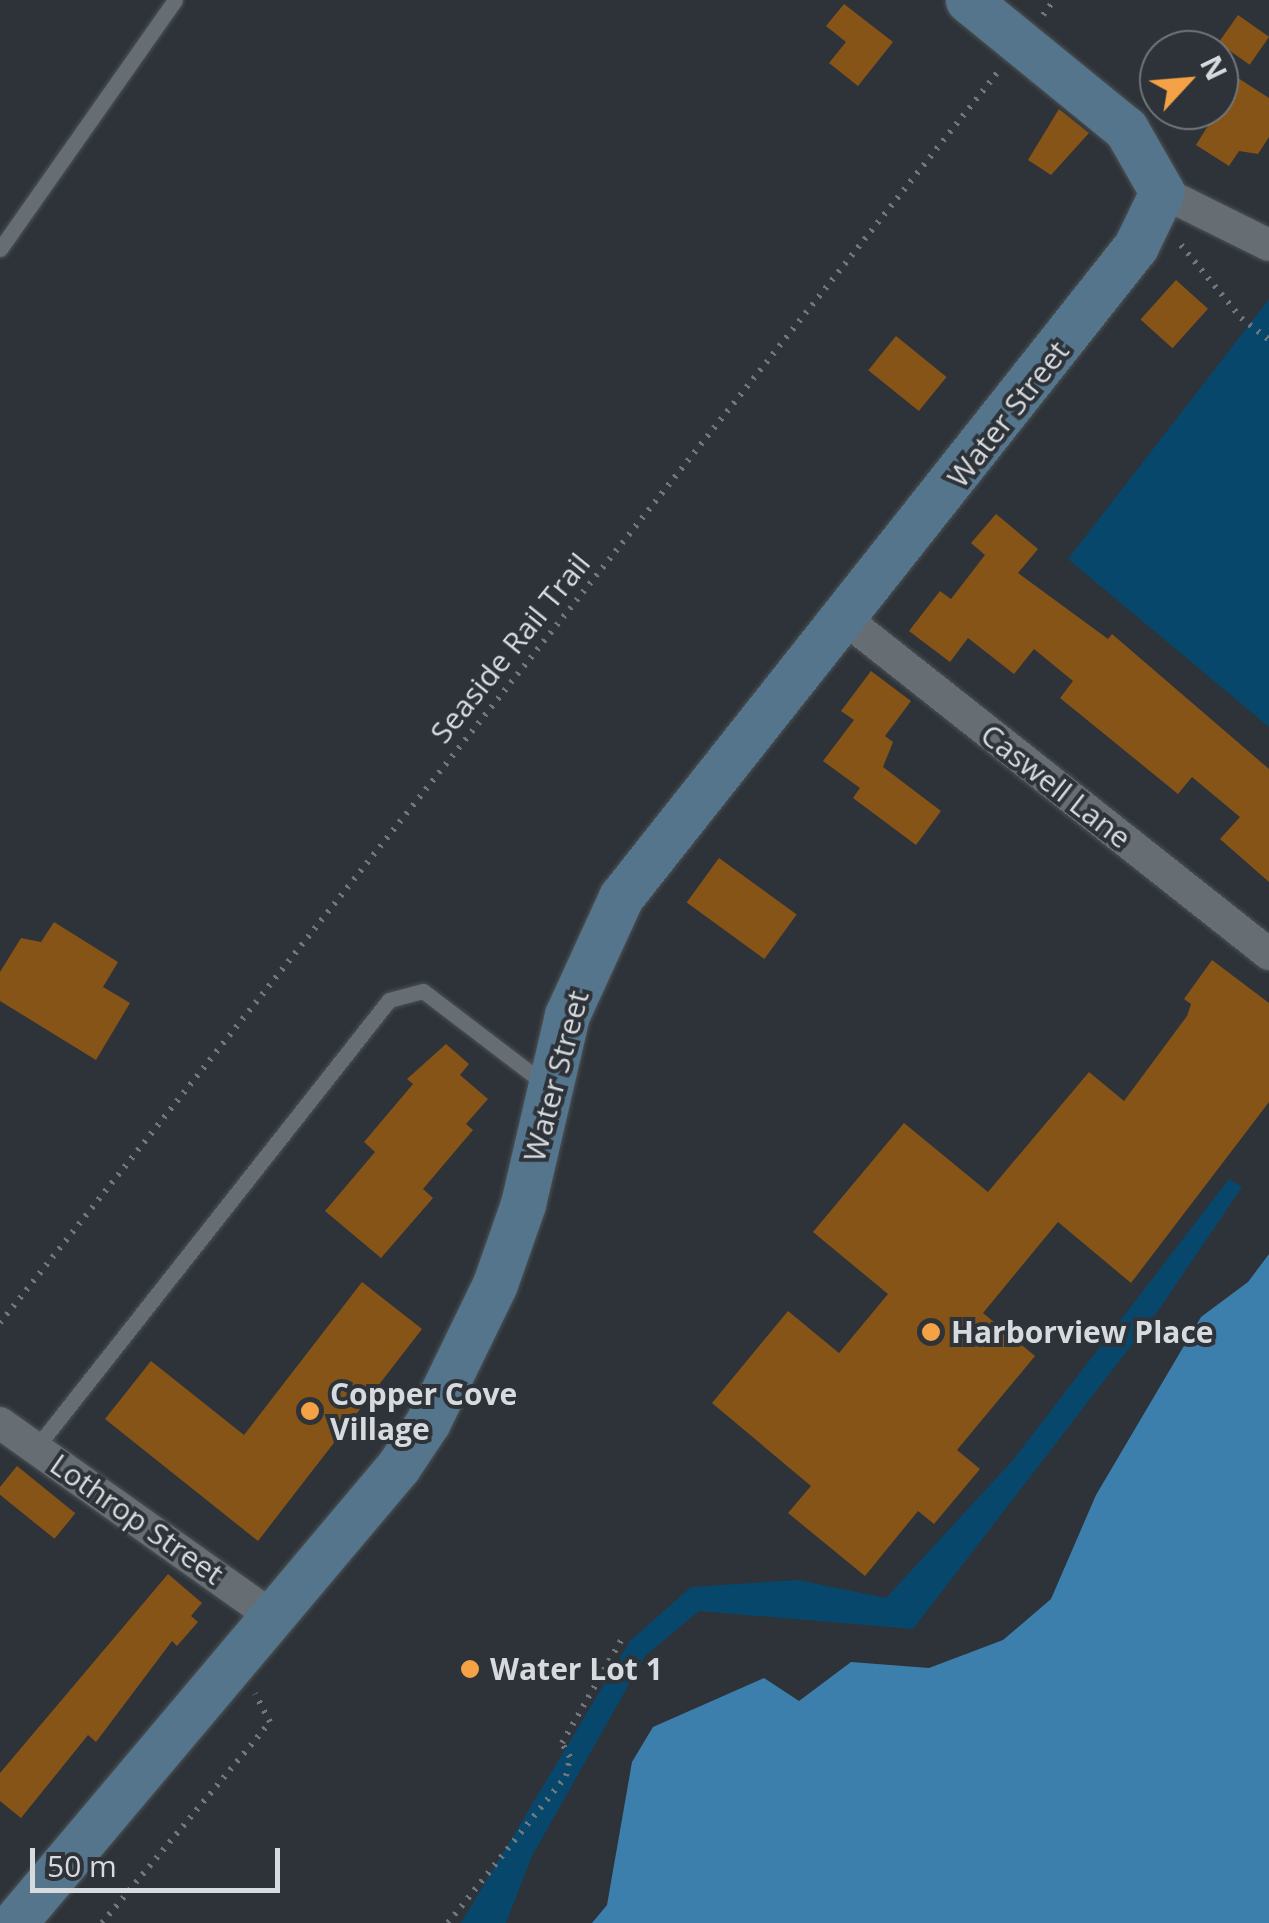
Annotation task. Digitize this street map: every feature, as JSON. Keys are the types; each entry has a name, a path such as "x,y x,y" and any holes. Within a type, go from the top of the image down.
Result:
{"main road":[{"path":"968,0 1126,129 1162,192"},
{"name":"Water Street","path":"14,1923 398,1468 462,1360 523,1204 567,1015 621,896 1136,246 1162,192"}],"street":[{"path":"1162,192 1269,246"},
{"name":"Caswell Lane","path":"844,618 1269,954"},
{"name":"Lothrop Street","path":"2,1430 36,1448 273,1617"}],"lane":[{"path":"0,249 175,0"},
{"path":"36,1448 389,1000 423,991 548,1087"}],"path":[{"name":"Seaside Rail Trail","path":"0,1323 1054,0"},
{"path":"1181,245 1269,340"},
{"path":"448,1923 566,1776 570,1757 562,1743 624,1636"}],"shaded area":[{"path":"1269,299 1269,727 1068,559"},
{"path":"1229,1179 1242,1187 1160,1308 913,1629 699,1611 645,1656 532,1856 506,1923 461,1923 630,1641 691,1587 798,1580 886,1598 1013,1460"},
{"path":"1269,1254 1269,1923 592,1923 607,1905 632,1762 653,1727 764,1678 799,1701 851,1662 929,1668 1003,1640 1051,1599 1096,1495 1201,1317 1248,1282"}],"building":[{"path":"844,4 893,42 858,86 829,63 846,42 826,26"},
{"path":"1238,15 1269,37 1250,65 1239,57 1239,30 1227,30"},
{"path":"1239,79 1269,98 1269,137 1258,154 1239,151 1229,166 1196,145 1205,130 1239,130"},
{"path":"1059,109 1089,133 1051,175 1028,160"},
{"path":"1176,280 1208,309 1172,348 1141,319"},
{"path":"896,336 947,377 919,411 868,370"},
{"path":"996,514 1038,549 1018,573 1108,639 1112,634 1269,769 1269,882 1220,839 1240,817 1192,777 1178,794 1060,698 1073,681 1034,649 1014,674 968,638 950,662 909,631 940,591 951,599 985,555 971,543"},
{"path":"871,671 911,701 885,736 893,742 883,767 941,811 916,845 853,798 860,788 823,761 854,720 841,711"},
{"path":"719,858 797,914 764,959 687,902"},
{"path":"54,922 118,962 103,987 130,1003 96,1060 0,1001 0,972 21,938 41,942"},
{"name":"Harborview Place","path":"1212,960 1269,1003 1269,1102 1131,1283 1058,1222 983,1313 1035,1356 957,1450 980,1469 934,1524 918,1511 865,1576 788,1513 811,1486 712,1403 788,1311 839,1353 888,1294 813,1232 904,1123 988,1192 1089,1072 1124,1101 1187,1016 1191,1004 1184,999"},
{"path":"446,1044 469,1064 460,1075 488,1099 466,1124 473,1130 423,1189 433,1198 381,1258 325,1211 375,1152 364,1142 413,1084 407,1079"},
{"name":"Copper Cove Village","path":"362,1282 422,1329 258,1541 105,1419 151,1361 244,1435"},
{"path":"17,1466 75,1513 55,1539 0,1495 0,1487"},
{"path":"168,1574 202,1603 191,1616 198,1622 177,1646 172,1641 96,1742 88,1735 21,1818 0,1801 0,1773"}],"place":[{"name":"Harborview Place","path":"931,1332"},
{"name":"Copper Cove Village","path":"310,1411"},
{"name":"Water Lot 1","path":"470,1669"}]}
